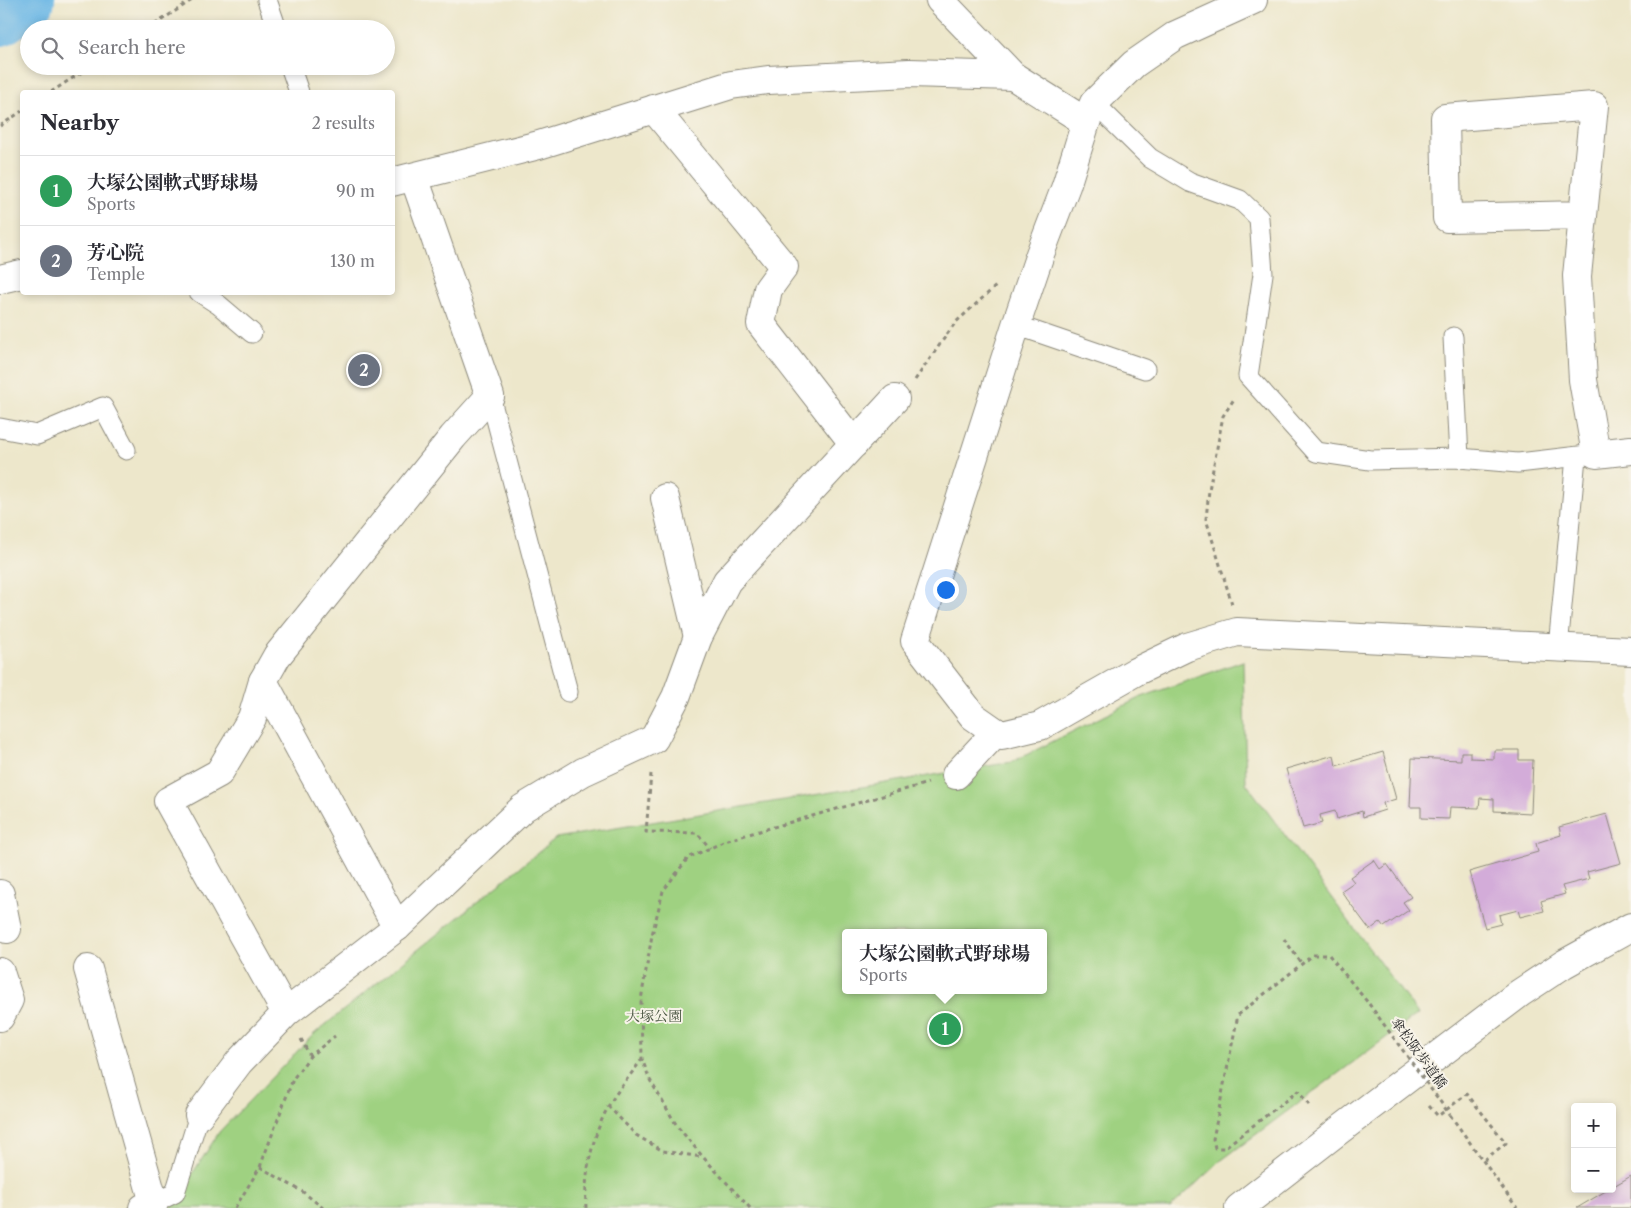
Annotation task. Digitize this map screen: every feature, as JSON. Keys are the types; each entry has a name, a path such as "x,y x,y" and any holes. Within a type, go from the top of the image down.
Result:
{"street":[{"path":"940,0 1013,76 1090,113"},
{"path":"1253,0 1176,35 1134,64 1090,113 1016,325 916,640 973,716 1002,735 1040,726 1135,672 1187,647 1237,632 1631,651"},
{"path":"286,1013 168,800 219,772 252,718 263,680 277,656 453,437 490,396 403,179 539,145 730,85 768,80 910,73 1013,76"},
{"path":"1583,216 1447,218 1445,118 1594,106 1583,216 1577,276 1586,455 1631,450"},
{"path":"654,109 784,267 768,289 761,324 854,444"},
{"path":"0,279 20,274"},
{"path":"199,1115 239,1062 286,1013 397,927 523,808 583,772 654,739 676,697 698,637 727,581 895,399"},
{"path":"665,498 698,637"},
{"path":"263,680 397,927"},
{"path":"956,775 996,732"},
{"path":"0,894 7,929"},
{"path":"1239,1208 1520,993 1564,964 1631,927"},
{"path":"88,969 149,1205"},
{"path":"0,972 8,1000 0,1017"}],"lane":[{"path":"267,0 274,20"},
{"path":"293,75 298,90"},
{"path":"1090,113 1150,158 1190,182 1240,200 1259,218 1263,274 1248,376 1316,452 1370,460 1459,458 1518,463 1586,455 1558,648"},
{"path":"203,295 252,333"},
{"path":"1016,325 1145,369"},
{"path":"1453,337 1459,458"},
{"path":"490,396 568,692"},
{"path":"0,428 37,435 103,407 126,450"},
{"path":"149,1205 175,1193 199,1115"}],"path":[{"path":"162,20 192,0"},
{"path":"54,90 77,75"},
{"path":"0,126 20,112"},
{"path":"895,399 907,391 955,322 997,285"},
{"path":"1237,632 1232,600 1206,519 1209,490 1224,416 1248,376"},
{"path":"654,739 646,832 697,833 710,848"},
{"path":"750,1208 702,1157 677,1126 650,1080 642,1059 642,1000 652,935 663,892 688,858 728,840 956,775"},
{"path":"1284,939 1302,964 1238,1015 1213,1139 1215,1148 1224,1148 1298,1091 1309,1104"},
{"name":"傘松阪歩道橋","path":"1302,964 1313,955 1330,955 1369,1004 1517,1208"},
{"path":"235,1208 260,1167 293,1079 310,1056 335,1036"},
{"path":"586,1208 592,1144 608,1106 642,1059"},
{"path":"1429,1106 1438,1116 1467,1094 1506,1143 1483,1161"},
{"path":"608,1106 636,1135 663,1151 702,1157"},
{"path":"260,1167 303,1192 324,1208"}],"green space":[{"name":"大塚公園","path":"1243,661 1246,783 1418,1014 1219,1162 1170,1208 170,1208 220,1131 314,1034 556,838 1012,762 1139,698"}],"building":[{"path":"1494,750 1519,750 1519,760 1533,760 1531,813 1494,811 1494,799 1480,798 1479,808 1450,807 1449,819 1421,818 1421,807 1410,807 1412,758 1461,760 1461,752 1470,752 1470,758 1494,759"},
{"path":"1383,752 1396,799 1383,803 1385,810 1363,817 1362,811 1337,819 1335,811 1320,815 1322,823 1303,828 1286,769 1334,755 1336,766"},
{"path":"1607,814 1621,863 1587,872 1589,879 1562,886 1565,894 1541,901 1544,911 1520,917 1518,910 1499,915 1501,924 1485,928 1469,872 1538,852 1536,843 1561,835 1559,827"},
{"path":"1374,860 1380,869 1387,864 1411,897 1403,902 1409,910 1384,927 1380,922 1370,930 1341,891 1354,882 1350,877"},
{"path":"1631,1176 1631,1208 1577,1208 1602,1193 1616,1193 1616,1185"}],"waterway":[{"path":"0,18 27,0"}],"place":[{"name":"芳心院","path":"364,370"},
{"name":"大塚公園軟式野球場","path":"945,1029"}]}
